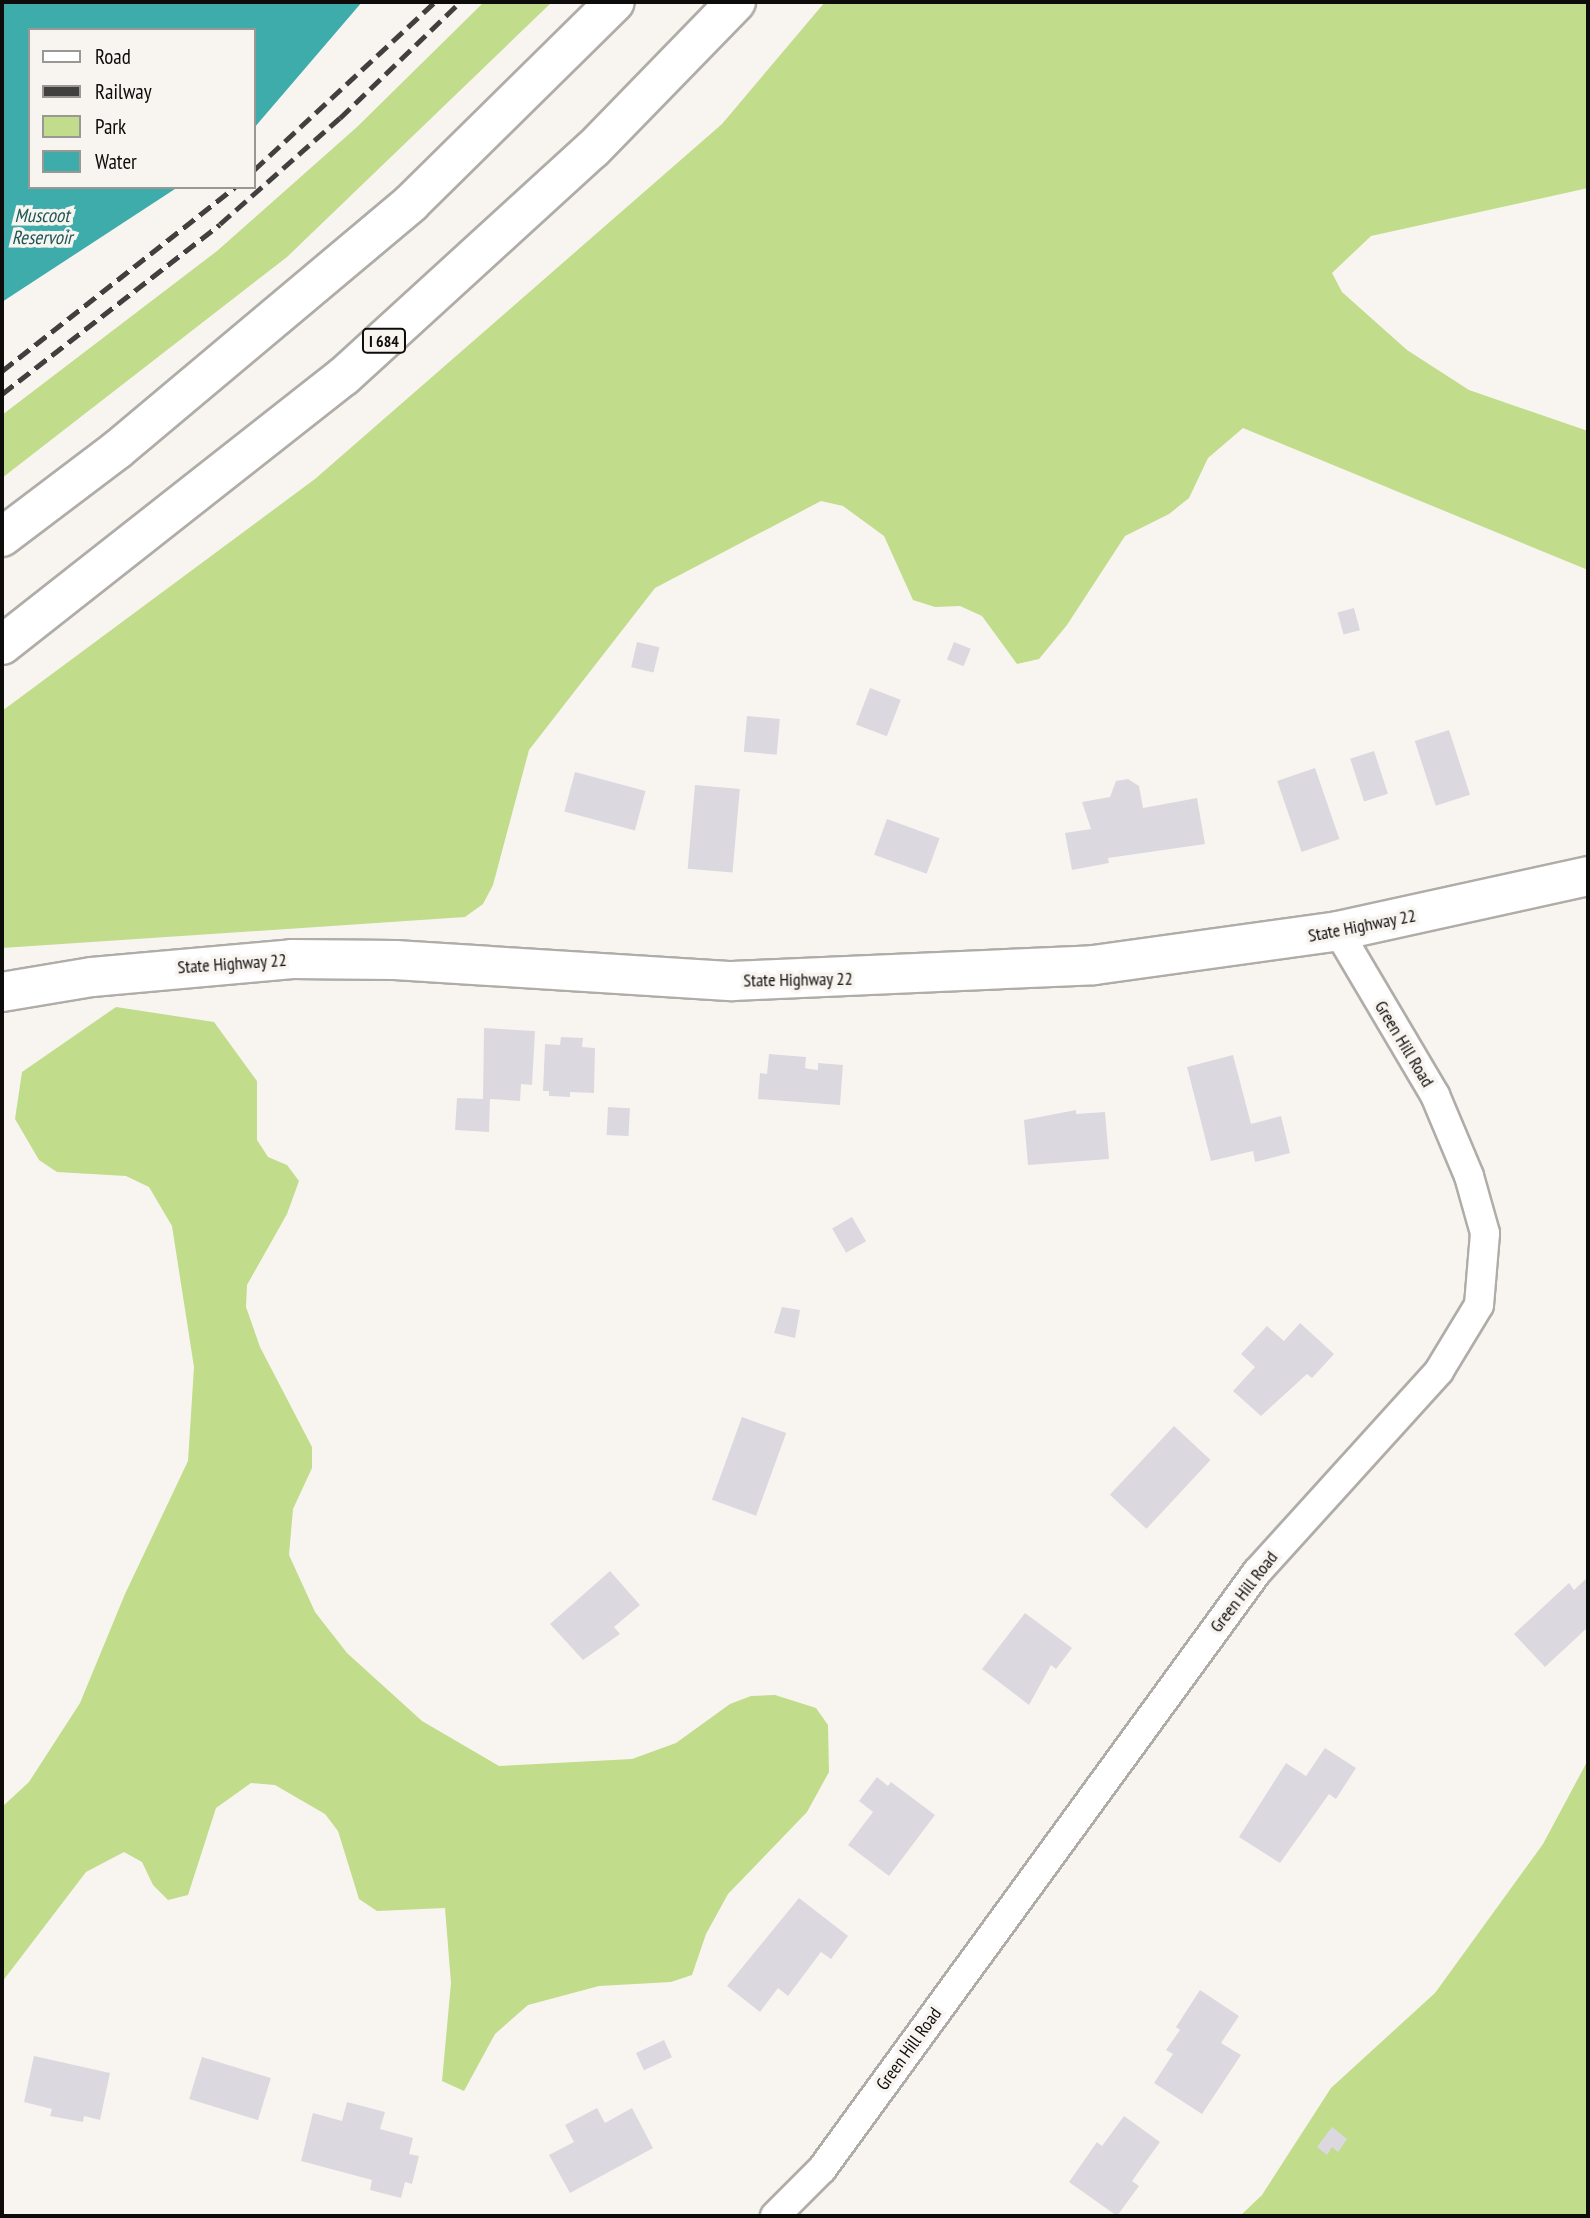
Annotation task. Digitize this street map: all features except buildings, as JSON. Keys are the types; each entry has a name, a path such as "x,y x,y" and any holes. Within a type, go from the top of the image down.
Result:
{"main road":[{"path":"2,537 117,450 400,212 615,2"},
{"name":"I 684","path":"2,645 343,377 593,149 736,2"},
{"name":"State Highway 22","path":"2,992 92,977 292,959 395,960 732,981 928,975 1094,965 1338,931 1588,876"}],"street":[{"name":"Green Hill Road","path":"775,2216 822,2169 1257,1572 1439,1371 1479,1305 1485,1233 1469,1176 1435,1095 1338,931"}],"green space":[{"path":"484,2 552,2 287,257 2,478 2,415 217,251 357,127"},
{"path":"825,2 1588,2 1588,188 1371,236 1332,273 1342,292 1407,350 1469,390 1588,431 1588,570 1243,428 1208,458 1189,498 1169,514 1125,536 1067,625 1039,659 1017,664 982,616 960,606 935,607 913,600 884,536 843,506 821,501 655,588 529,750 493,885 483,904 465,917 2,948 2,711 315,479 722,124"},
{"path":"116,1007 214,1022 257,1081 257,1140 268,1157 287,1165 299,1181 287,1214 247,1285 246,1307 260,1347 312,1447 312,1468 293,1509 289,1555 315,1612 347,1653 422,1721 499,1766 632,1759 676,1743 730,1704 751,1696 775,1695 816,1708 828,1725 829,1772 807,1812 728,1894 706,1934 692,1975 671,1982 599,1986 528,2005 495,2034 464,2091 442,2081 451,1983 445,1908 377,1911 359,1899 338,1831 325,1814 275,1785 251,1783 216,1808 188,1895 168,1900 153,1885 142,1862 124,1852 86,1872 2,1982 2,1807 29,1782 80,1703 125,1594 188,1461 194,1367 172,1226 149,1187 126,1176 57,1172 39,1160 15,1119 22,1072"},
{"path":"1588,1760 1588,2216 1240,2216 1262,2195 1331,2088 1435,1993 1543,1844"}],"water":[{"name":"Muscoot Reservoir","path":"2,2 362,2 256,126 256,28 28,28 28,189 175,189 2,302"}],"railway":[{"path":"256,168 435,2"},
{"path":"2,394 220,224 340,118 460,2"},
{"path":"2,371 232,189"}]}
